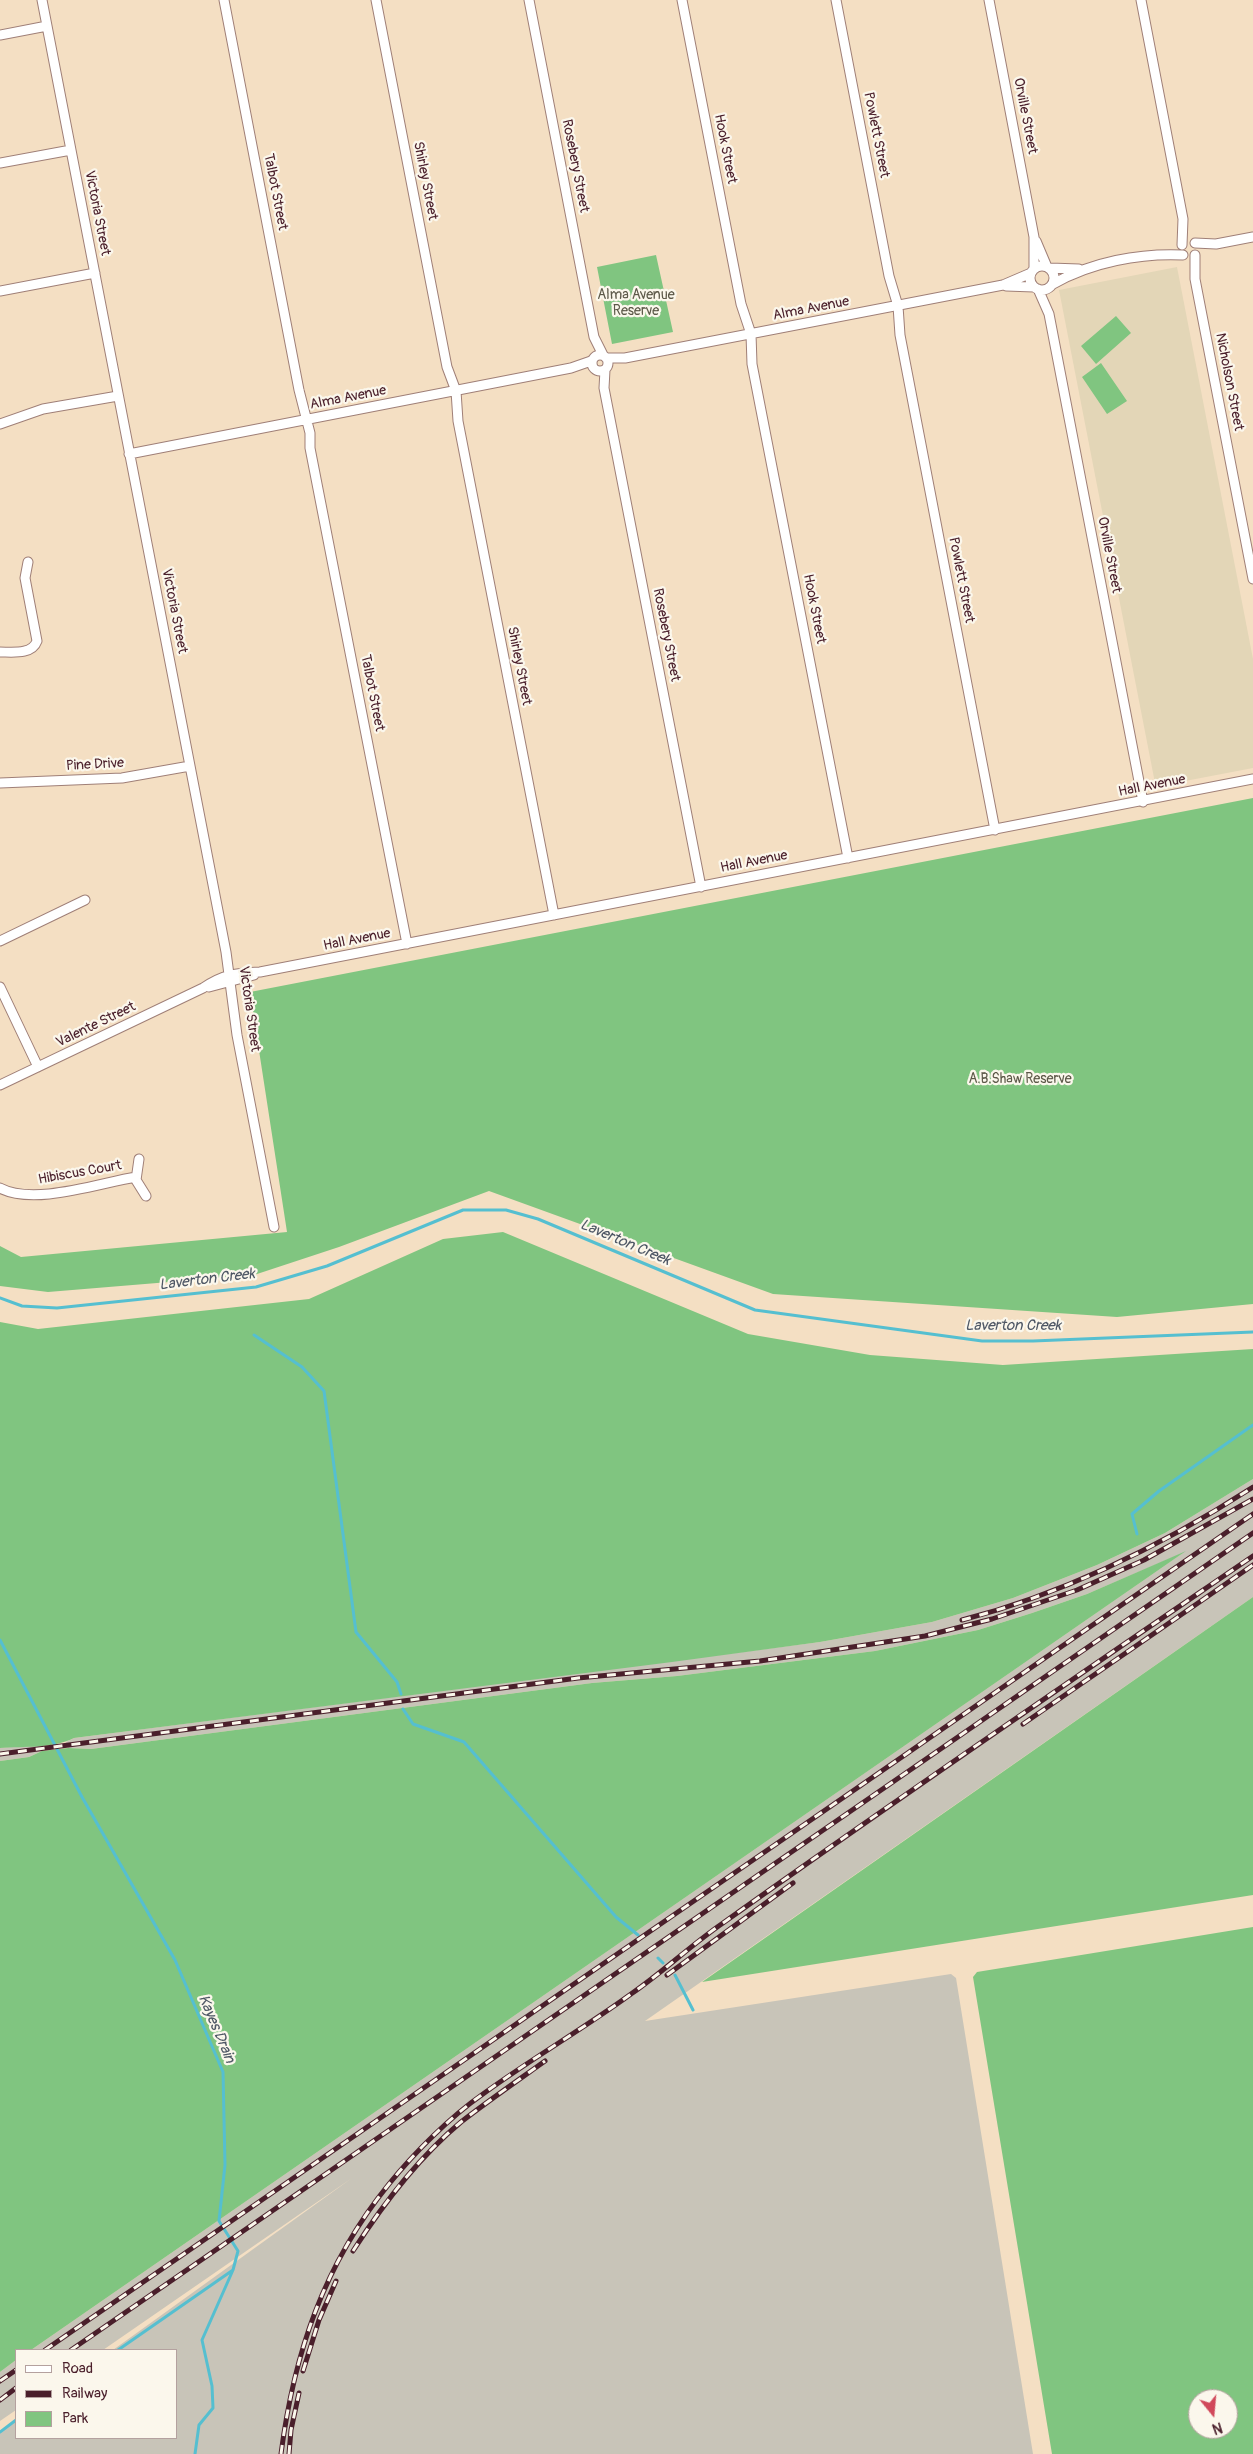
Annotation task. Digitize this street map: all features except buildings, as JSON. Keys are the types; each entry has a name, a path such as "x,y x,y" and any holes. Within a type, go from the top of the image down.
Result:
{"street":[{"name":"Victoria Street","path":"42,0 231,978 237,1035 274,1227"},
{"name":"Talbot Street","path":"224,0 406,944"},
{"name":"Shirley Street","path":"376,0 554,916"},
{"name":"Rosebery Street","path":"529,0 701,887"},
{"name":"Hook Street","path":"682,0 848,858"},
{"name":"Powlett Street","path":"836,0 995,830"},
{"name":"Orville Street","path":"989,0 1034,236 1032,271"},
{"name":"Nicholson Street","path":"1141,0 1183,219 1187,252 1195,279 1253,579"},
{"path":"0,35 47,26"},
{"path":"0,163 71,150"},
{"name":"Nicholson Street","path":"1183,219 1197,247 1187,252"},
{"name":"Orville Street","path":"1034,236 1049,268"},
{"path":"1084,269 1052,286 1036,288 1030,280 1032,271 1040,266 1084,269 1161,254 1187,252 1253,237"},
{"path":"1194,242 1216,244"},
{"path":"1049,268 1054,277 1052,286"},
{"name":"Alma Avenue","path":"129,454 1003,285 1032,271"},
{"path":"0,291 95,273"},
{"name":"Alma Avenue","path":"1003,285 1036,288"},
{"name":"Orville Street","path":"1049,314 1052,286"},
{"name":"Orville Street","path":"1036,288 1049,314 1143,802"},
{"path":"0,424 42,409 118,396"},
{"path":"0,652 30,650 36,646 37,642 25,578 28,562"},
{"name":"Pine Drive","path":"0,783 122,778 190,766"},
{"name":"Hall Avenue","path":"231,978 554,916 724,881 1143,802 1253,779"},
{"path":"0,942 85,900"},
{"name":"Valente Street","path":"0,1085 203,988 220,977 231,978"},
{"path":"0,986 38,1067"},
{"path":"139,1159 136,1177 138,1185 146,1196"},
{"name":"Hibiscus Court","path":"0,1188 19,1194 36,1194 136,1177"}],"shaded area":[{"path":"1177,267 1253,659 1253,768 1159,786 1155,783 1059,290"},
{"path":"1253,1479 1253,1597 645,2021 951,1974 956,1978 1033,2454 0,2454 0,2431 15,2420 15,2439 178,2439 178,2349 114,2349 352,2178 104,2349 32,2349 1183,1553 1087,1594 1032,1613 978,1630 875,1651 677,1676 592,1683 91,1749 68,1748 66,1742 74,1738 820,1642 932,1622 1013,1598 1097,1565 1165,1533"},
{"path":"39,1746 42,1751 29,1757 0,1761 0,1748"},
{"path":"15,2361 15,2411 0,2421 0,2372"}],"green space":[{"name":"Alma Avenue Reserve","path":"656,255 673,332 612,344 597,267"},
{"path":"1116,316 1131,333 1096,364 1081,346"},
{"path":"1101,363 1127,401 1107,414 1082,377"},
{"name":"A.B.Shaw Reserve","path":"1253,798 1253,1304 1117,1317 773,1294 489,1191 339,1247 254,1275 48,1292 0,1286 0,1246 21,1257 287,1232 250,992"},
{"path":"503,1232 748,1334 870,1355 1003,1365 1253,1349 1253,1479 1165,1533 1097,1565 1013,1598 932,1622 820,1642 74,1738 57,1744 0,1748 0,1322 38,1329 309,1299 443,1239"},
{"path":"1186,1551 32,2349 15,2349 15,2361 0,2372 0,1761 29,1757 42,1751 68,1748 91,1749 592,1683 677,1676 875,1651 978,1630 1087,1594"},
{"path":"1253,1597 1253,1895 702,1982"},
{"path":"1253,1927 1253,2454 1052,2454 973,1977 977,1972"}],"waterway":[{"name":"Laverton Creek","path":"0,1298 22,1306 57,1308 256,1287 327,1266 463,1210 506,1210 538,1219 755,1310 982,1341 1033,1341 1253,1332"},
{"path":"254,1335 302,1367 324,1391 356,1632 397,1682 401,1694"},
{"path":"1137,1534 1132,1514 1159,1491 1253,1425"},
{"name":"Kayes Drain","path":"0,1640 82,1797 175,1960 223,2072 225,2165 219,2221 238,2251 233,2270 202,2340 212,2386 213,2408 199,2425 195,2454"},
{"path":"403,1709 413,1724 464,1742 616,1917 638,1935"},
{"path":"658,1958 663,1963"},
{"path":"675,1975 693,2010"},
{"path":"119,2349 233,2270"},
{"path":"0,2432 15,2421"}],"railway":[{"path":"962,1620 1039,1596 1113,1565 1184,1528 1253,1487"},
{"path":"0,1754 578,1678 760,1661 925,1636 992,1619 1077,1590 1144,1560 1253,1499"},
{"path":"46,2349 1253,1514"},
{"path":"72,2349 1253,1533"},
{"path":"281,2454 294,2380 304,2345 330,2278 366,2214 410,2160 445,2124 501,2081 643,1986 711,1931 789,1876 1253,1556"},
{"path":"1023,1724 1253,1565"},
{"path":"667,1975 793,1883"},
{"path":"353,2251 376,2216 402,2182 445,2136 461,2122 545,2061"},
{"path":"303,2371 319,2320 336,2281"},
{"path":"0,2381 15,2371"},
{"path":"0,2400 15,2389"},
{"path":"289,2454 291,2430 299,2393"}]}
